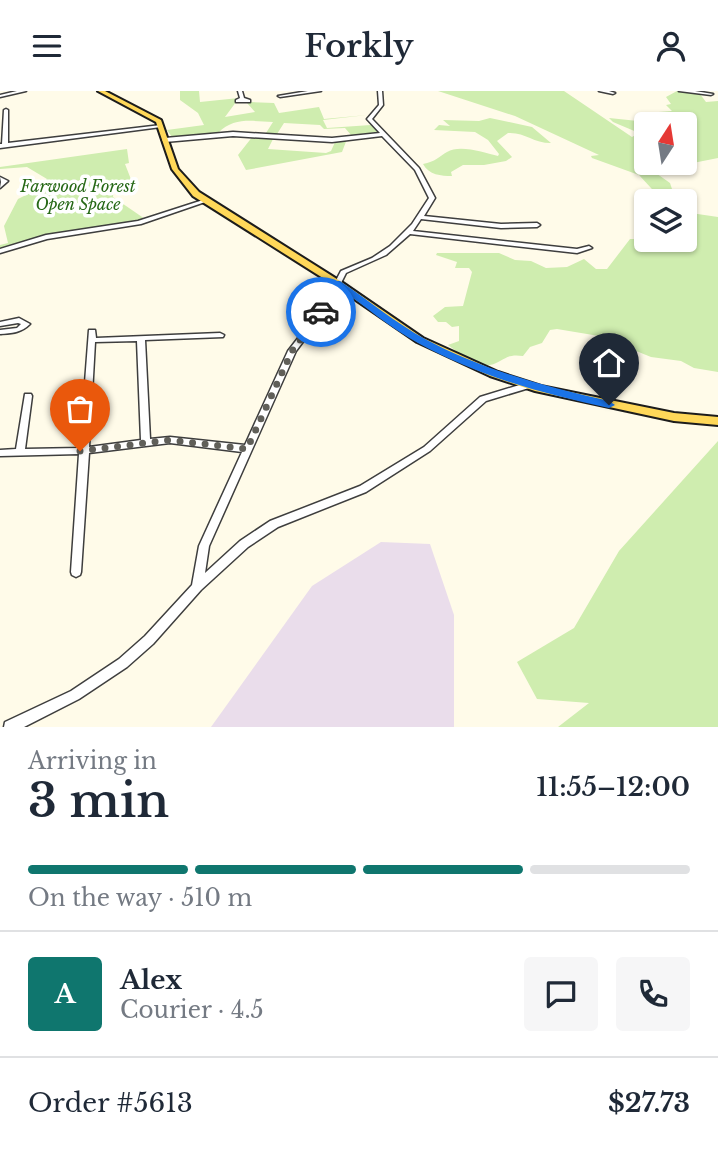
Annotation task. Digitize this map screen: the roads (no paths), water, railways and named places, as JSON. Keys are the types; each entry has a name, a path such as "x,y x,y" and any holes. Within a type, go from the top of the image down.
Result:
{"main road":[{"path":"101,91 150,115 162,126 180,176 205,201 337,283 420,340 526,386 663,415 718,421"}],"street":[{"path":"0,96 24,91"},
{"path":"240,91 242,99"},
{"path":"281,96 319,91"},
{"path":"197,587 204,546 292,351 325,307 343,272 384,253 408,232 432,198 417,169 369,119 381,105 380,91"},
{"path":"601,91 613,93"},
{"path":"681,91 711,94"},
{"path":"6,110 3,146 162,126"},
{"path":"165,140 233,134 332,139 384,134"},
{"path":"0,179 5,181 0,186"},
{"path":"0,251 40,238 139,223 205,201"},
{"path":"420,217 501,226 537,225"},
{"path":"408,232 577,251 589,248"},
{"path":"0,324 19,320 26,323 19,330 0,332"},
{"path":"76,572 92,336 220,335"},
{"path":"141,337 146,442"},
{"path":"10,727 75,695 123,663 149,640 197,587 244,544 275,524 363,489 427,449 483,399 526,386"},
{"path":"20,451 28,396"},
{"path":"0,453 84,451 170,440 247,449"}],"park label":[{"name":"Farwood Forest Open Space","path":"78,195"}]}
